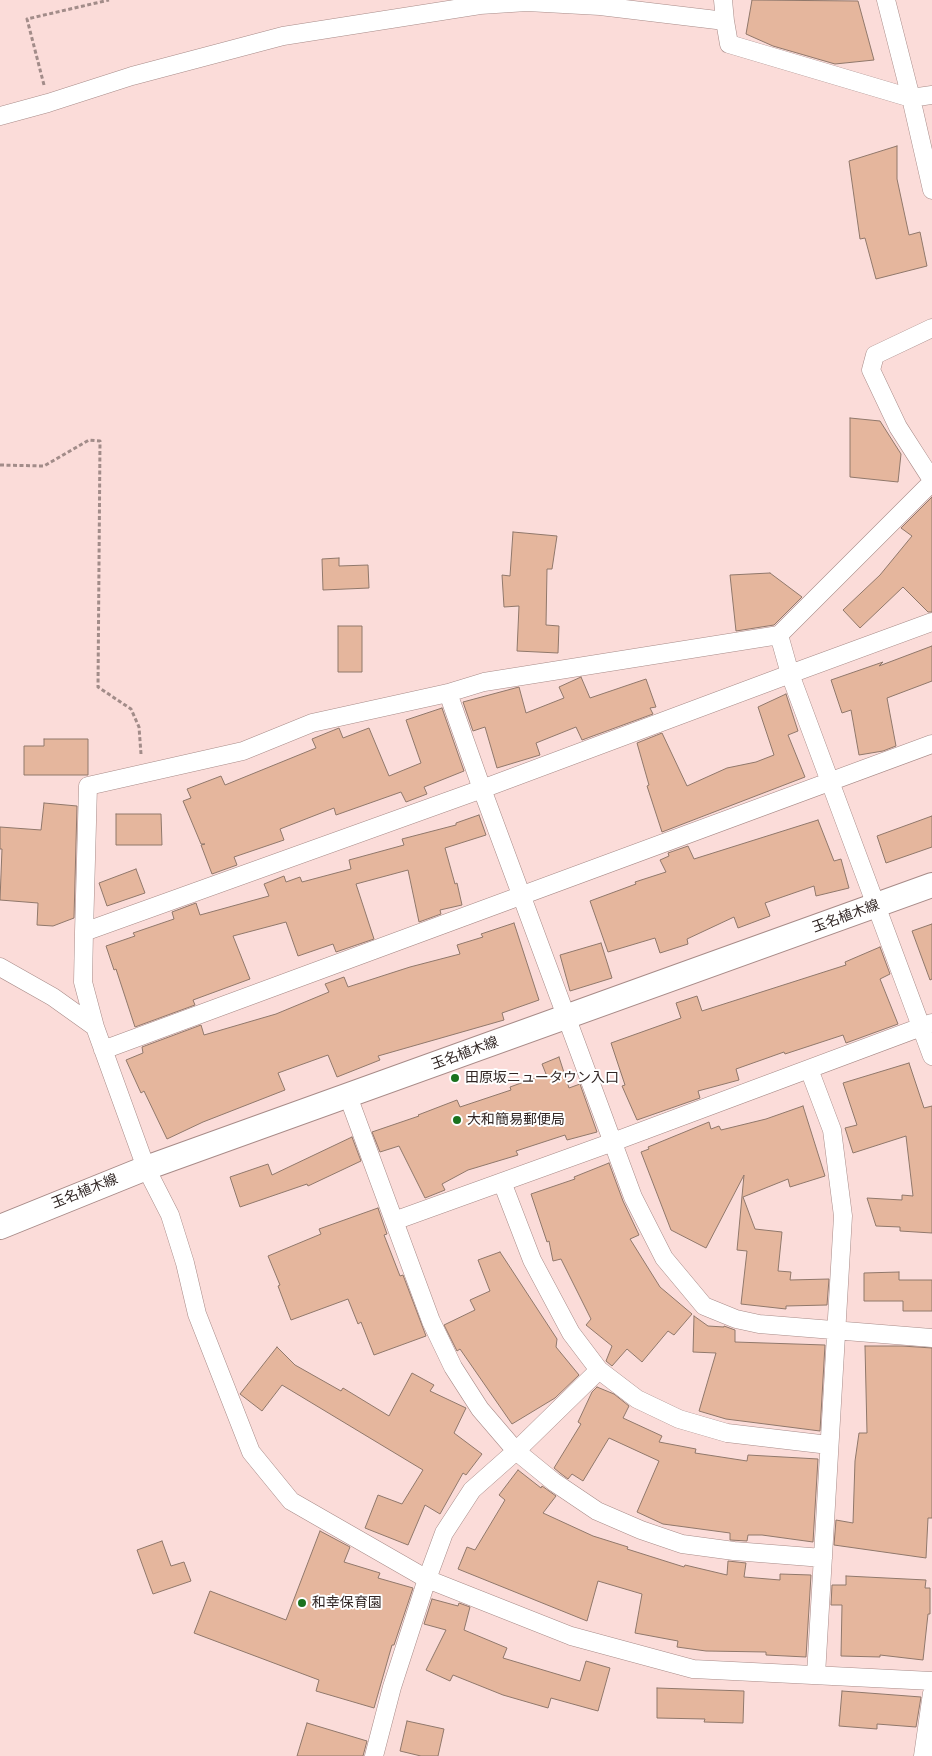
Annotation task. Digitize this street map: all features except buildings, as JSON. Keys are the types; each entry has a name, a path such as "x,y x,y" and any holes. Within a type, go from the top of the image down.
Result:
{"main road":[{"name":"玉名植木線","path":"0,1226 146,1168 932,885"}],"street":[{"path":"723,0 729,44 911,98 932,95"},
{"path":"886,0 932,190"},
{"path":"0,116 132,76 283,36 480,5 527,2 600,6 725,21"},
{"path":"932,328 875,355 871,370 898,427 932,481 779,635 484,682 448,693 312,723 243,751 88,786 83,982 103,1050 146,1168 170,1215 185,1263 197,1314 251,1452 291,1501 427,1579 571,1636 693,1669 932,1681"},
{"path":"84,932 482,789 932,622"},
{"path":"779,635 790,674 876,906 927,1025 932,1056"},
{"path":"448,693 633,1197 664,1258 704,1306 736,1319 759,1324 932,1338"},
{"path":"103,1050 932,744"},
{"path":"0,968 53,997 96,1027"},
{"path":"394,1221 927,1025"},
{"path":"809,1069 832,1130 843,1216 816,1675"},
{"path":"348,1096 431,1321 452,1367 480,1409 516,1451 554,1482 597,1511 641,1530 682,1544 734,1551 823,1558"},
{"path":"502,1182 532,1260 571,1333 599,1370 637,1399 678,1419 727,1433 829,1445"},
{"path":"374,1756 392,1687 444,1533 472,1490 516,1451 599,1370"},
{"path":"923,1756 932,1693"}],"path":[{"path":"48,103 27,19 109,0"},
{"path":"0,465 44,466 88,440 100,441 98,687 131,710 139,728 142,762"}],"place":[{"name":"田原坂ニュータウン入口","path":"455,1078"},
{"name":"大和簡易郵便局","path":"457,1120"},
{"name":"和幸保育園","path":"302,1603"}]}
